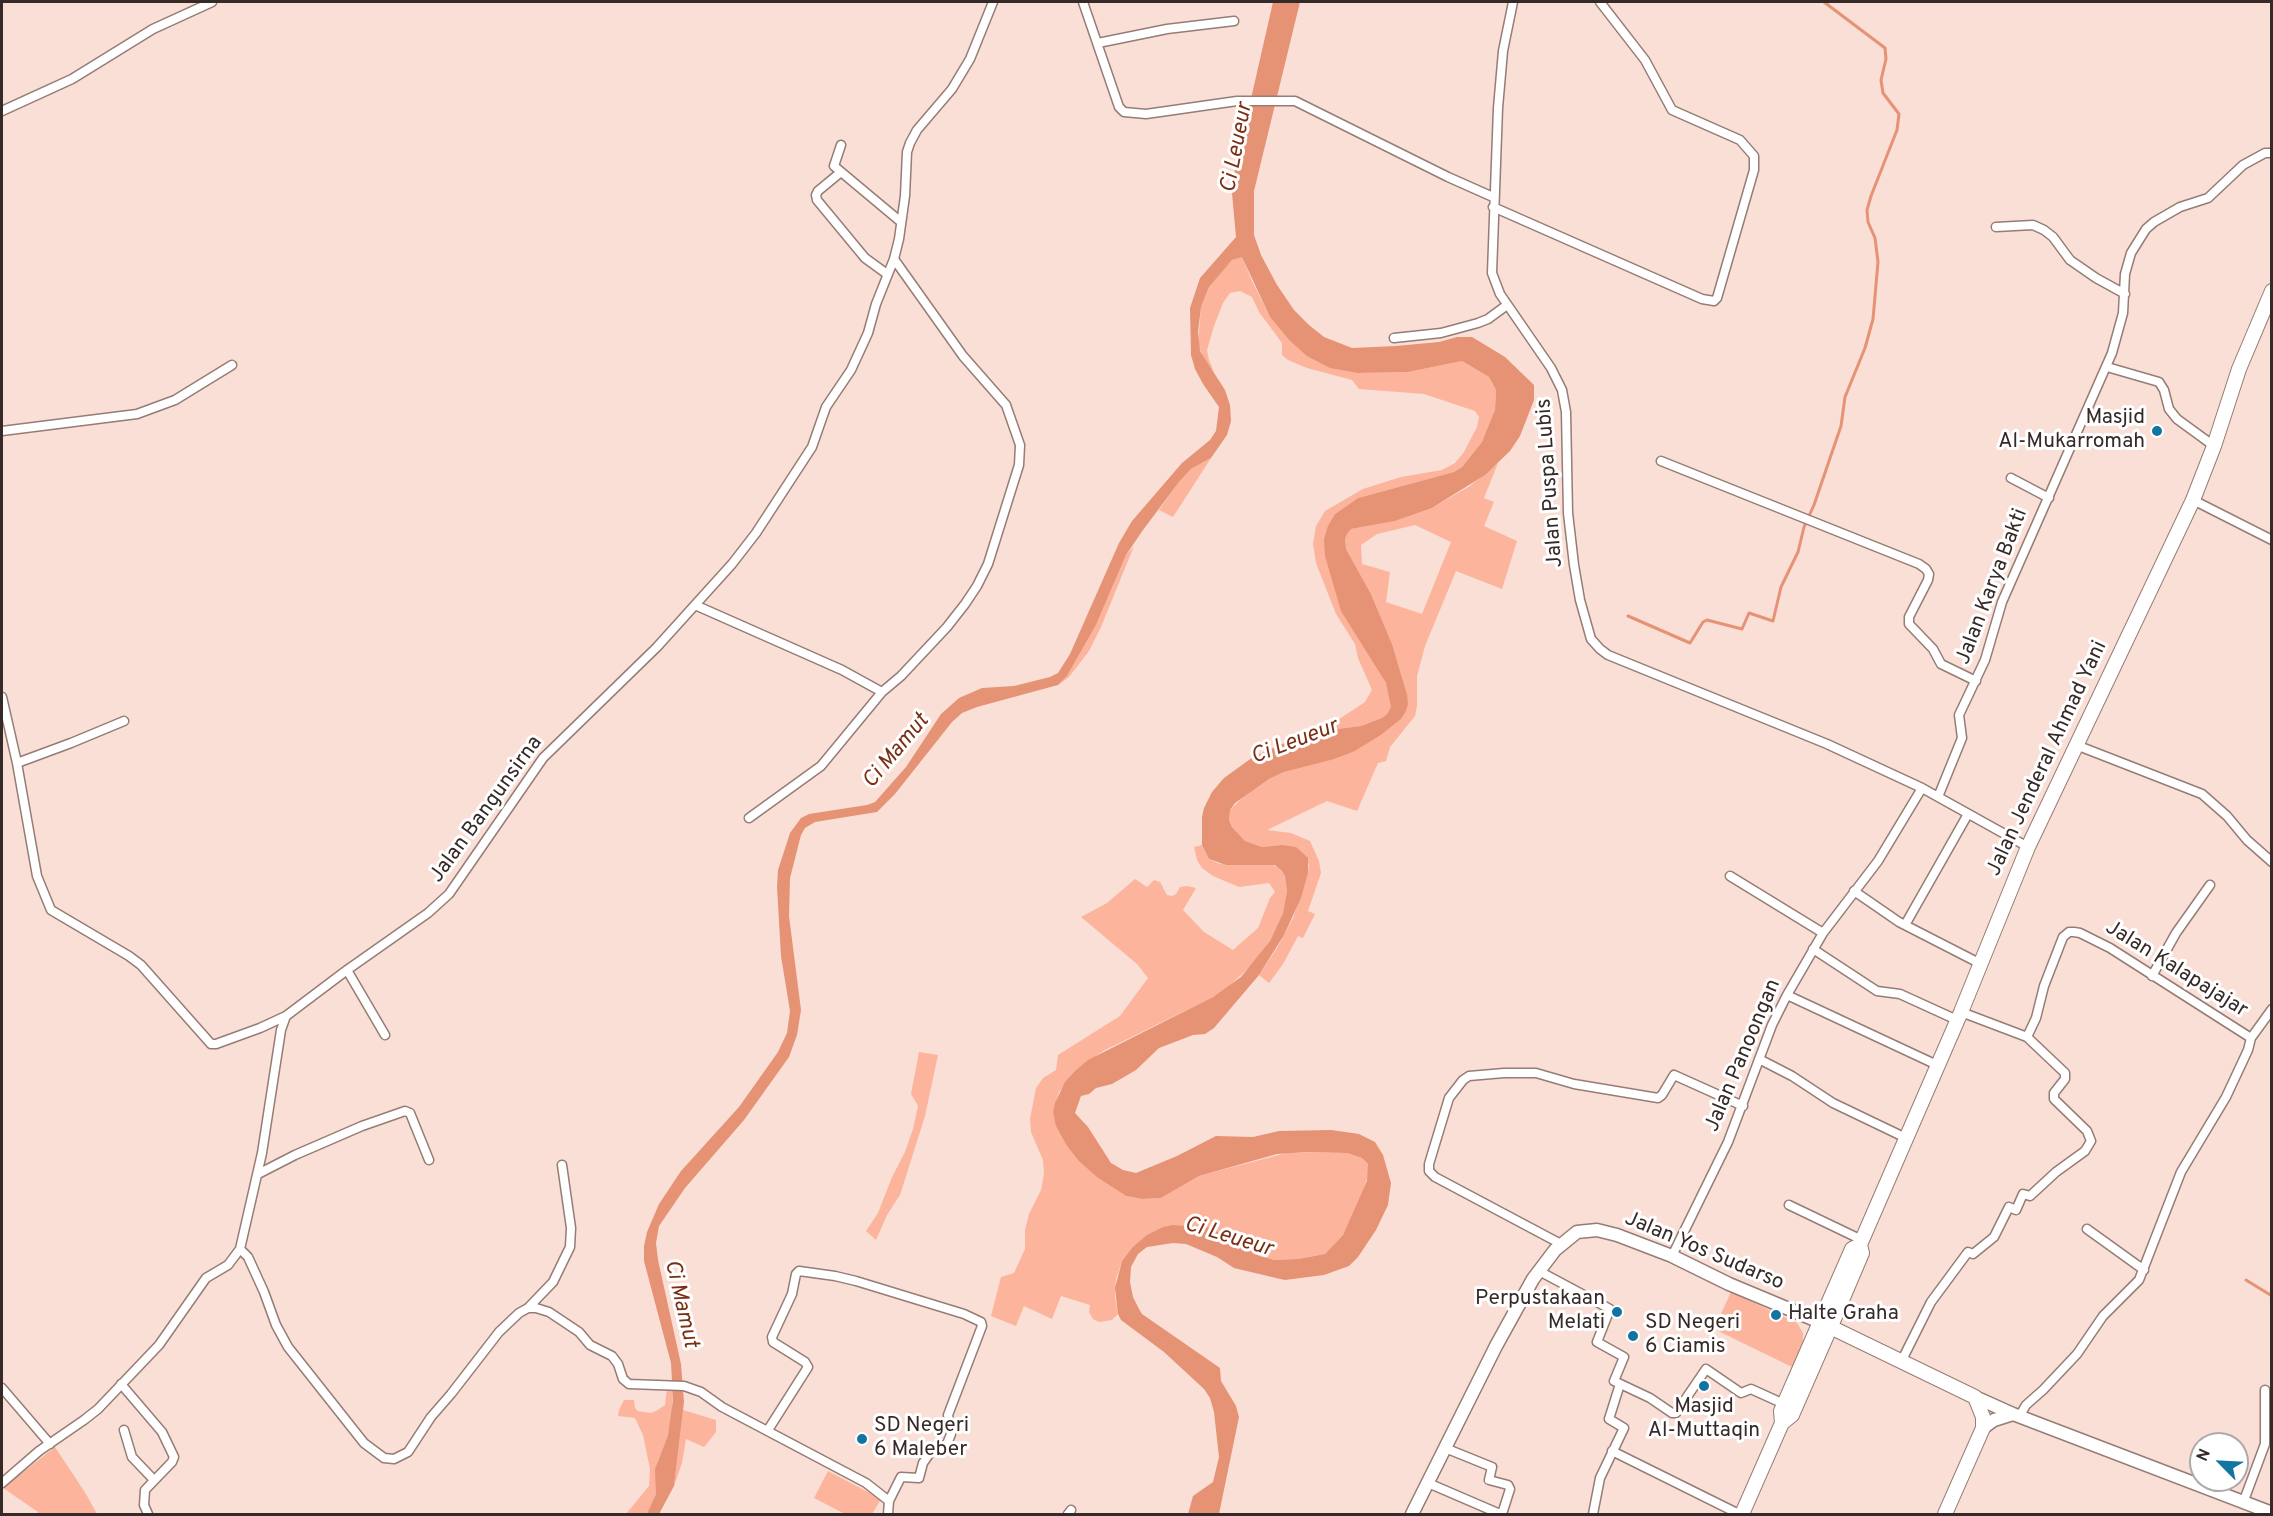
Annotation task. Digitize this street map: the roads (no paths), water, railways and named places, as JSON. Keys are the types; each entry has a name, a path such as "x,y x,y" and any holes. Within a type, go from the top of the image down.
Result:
{"highway":[{"name":"Jalan Jenderal Ahmad Yani","path":"1741,1515 1782,1423 1791,1415 1852,1249 1861,1242 1959,1016 2028,847 2193,501 2239,369 2271,291"},
{"name":"Jalan Jenderal Ahmad Yani","path":"1782,1423 1781,1411 1784,1404 1826,1324"},
{"path":"1826,1324 1975,1397 1983,1417 1983,1428 1945,1515"}],"main road":[{"name":"Jalan Yos Sudarso","path":"1412,1515 1496,1347 1539,1271 1561,1244 1578,1232 1597,1230 1617,1235 1672,1256 1729,1284 1826,1324"},
{"path":"1975,1397 2016,1416 2271,1513"},
{"path":"1983,1428 1994,1420 2016,1416"}],"street":[{"path":"2,111 72,79 153,29 212,2"},
{"name":"Jalan Bangunsirna","path":"17,762 39,880 51,910 141,965 212,1044 260,1028 286,1016 428,913 449,894 543,758 652,652 750,542 812,447 826,407 851,370 868,333 876,304 894,259 901,222 910,142 917,130 952,89 969,59 993,2"},
{"path":"1083,2 1119,107 1124,112 1146,114 1237,101 1287,99 1315,109 1493,202 1702,299 1714,301 1717,298 1754,171 1754,156 1740,140 1672,110 1645,60 1600,2"},
{"name":"Jalan Puspa Lubis","path":"1513,2 1503,51 1498,108 1492,273 1496,287 1551,368 1562,390 1566,412 1568,513 1574,565 1580,600 1591,639 1608,655 1827,744 1922,788 2028,847"},
{"path":"1098,43 1167,28 1234,21"},
{"path":"841,145 834,164 901,222"},
{"name":"Jalan Karya Bakti","path":"1938,797 1962,741 1959,715 1992,642 2002,602 2107,367 2119,330 2128,258 2150,225 2180,207 2208,198 2243,165 2265,153 2271,153"},
{"path":"841,172 818,191 817,200 866,258 887,274"},
{"path":"1996,227 2033,225 2053,237 2070,260 2125,294"},
{"path":"749,818 820,766 882,692 947,627 977,586 988,564 1019,465 1017,433 1006,405 963,356 894,259"},
{"path":"1394,338 1441,333 1478,323 1488,319 1507,304"},
{"path":"2,431 137,414 175,400 232,365"},
{"path":"2107,367 2156,380 2164,390 2169,409 2177,418 2214,446"},
{"path":"1661,461 1919,564 1929,574 1909,617 1909,624 1934,649 1941,664 1976,681"},
{"path":"2011,478 2049,498"},
{"path":"2193,501 2271,540"},
{"path":"695,605 842,670 882,692"},
{"path":"2,697 17,762 124,721"},
{"path":"2076,745 2202,794 2227,816 2247,840 2271,862"},
{"name":"Jalan Panoongan","path":"1672,1256 1728,1142 1772,1025 1787,994 1823,933 1887,848 1922,788"},
{"path":"1905,926 1968,814"},
{"path":"1730,876 1823,933"},
{"path":"2152,976 2176,933 2210,885"},
{"path":"1854,891 1905,926 1979,963"},
{"name":"Jalan Kalapajajar","path":"2016,1416 2078,1354 2103,1316 2132,1288 2144,1270 2181,1172 2223,1103 2248,1050 2251,1038 2110,948 2080,933 2069,932 2063,937 2048,976 2036,1018 2027,1037"},
{"path":"1813,949 1881,993 1900,994 1959,1016 2027,1037 2065,1073 2065,1079 2054,1093 2054,1099 2087,1131 2091,1141 2085,1151 2056,1172 2030,1196 2023,1194 2016,1210 2009,1207 1994,1237 1973,1254 1968,1252 1931,1302 1902,1360"},
{"path":"347,970 385,1035"},
{"path":"1787,994 1937,1065"},
{"path":"2251,1038 2271,1009"},
{"path":"2,1483 50,1443 84,1420 121,1384 169,1332 206,1278 228,1265 240,1249 258,1174 281,1030 286,1016"},
{"path":"1760,1059 1833,1102 1906,1138"},
{"path":"1561,1244 1435,1177 1429,1171 1429,1164 1449,1098 1463,1080 1469,1076 1536,1073 1574,1084 1658,1098 1674,1075 1743,1106"},
{"path":"258,1174 362,1126 405,1111 410,1113 429,1160"},
{"path":"240,1249 248,1257 276,1325 288,1347 364,1443 384,1458 394,1459 408,1452 431,1416 499,1332 511,1319 528,1308 553,1282 570,1247 571,1228 562,1165"},
{"path":"1789,1205 1861,1242"},
{"path":"2087,1229 2144,1270"},
{"path":"768,1430 808,1367 805,1362 774,1342 772,1337 792,1294 796,1274 799,1271 835,1275 979,1321 982,1326 948,1415 951,1434 947,1444 930,1453 923,1463 919,1478 903,1476 899,1478 889,1501 888,1515"},
{"path":"1539,1271 1610,1309 1597,1342 1623,1356 1614,1379 1674,1414 1706,1370 1741,1393 1751,1389 1784,1404"},
{"path":"528,1308 549,1312 582,1334 590,1345 612,1356 618,1364 622,1377 629,1384 684,1386 701,1392 722,1407 866,1483 889,1501"},
{"path":"121,1384 162,1432 173,1455 172,1462 147,1488 143,1497 148,1515"},
{"path":"1593,1515 1600,1478 1624,1427 1609,1419 1620,1384"},
{"path":"2,1388 50,1443"},
{"path":"2243,1503 2265,1444 2265,1390"},
{"path":"123,1430 132,1457 154,1480"},
{"path":"1428,1483 1501,1515 1510,1489 1508,1485 1489,1480 1492,1467 1445,1448"},
{"path":"1612,1451 1741,1515"}],"water":[{"name":"Ci Leueur","path":"1273,2 1300,2 1254,191 1254,235 1261,255 1277,285 1294,310 1309,325 1324,337 1352,348 1396,346 1472,337 1505,357 1534,385 1534,400 1520,436 1510,451 1485,475 1432,508 1395,521 1351,529 1347,534 1346,549 1371,594 1392,644 1407,694 1406,711 1401,719 1381,735 1355,751 1284,772 1269,779 1235,803 1230,810 1229,820 1232,827 1245,841 1262,847 1282,845 1296,847 1308,858 1308,873 1301,898 1284,935 1259,975 1214,1028 1205,1034 1193,1035 1159,1048 1136,1070 1112,1084 1096,1088 1089,1094 1081,1096 1075,1113 1088,1127 1111,1163 1123,1170 1136,1173 1216,1136 1253,1137 1279,1131 1331,1130 1359,1134 1375,1142 1383,1155 1391,1183 1388,1205 1376,1230 1358,1257 1349,1266 1324,1275 1285,1280 1276,1278 1234,1268 1217,1257 1186,1244 1173,1243 1147,1247 1138,1254 1131,1267 1130,1282 1133,1297 1142,1314 1220,1368 1221,1381 1236,1406 1239,1417 1219,1514 1188,1514 1193,1496 1213,1482 1219,1457 1214,1412 1210,1398 1204,1389 1164,1352 1121,1320 1118,1314 1115,1288 1122,1261 1147,1235 1173,1225 1208,1227 1241,1243 1259,1256 1275,1260 1325,1254 1343,1235 1367,1181 1368,1164 1362,1158 1347,1153 1277,1154 1199,1176 1161,1198 1142,1199 1126,1196 1098,1178 1079,1161 1067,1146 1056,1126 1053,1112 1055,1103 1065,1082 1088,1060 1213,997 1241,977 1270,941 1283,913 1287,891 1285,876 1275,865 1226,865 1209,859 1202,845 1204,808 1212,792 1224,778 1253,757 1289,741 1321,731 1361,726 1387,714 1391,707 1386,683 1341,611 1325,556 1324,539 1328,526 1335,514 1358,498 1454,472 1462,467 1482,442 1495,410 1496,390 1489,377 1462,361 1408,372 1358,373 1330,368 1307,356 1289,340 1270,317 1242,257 1232,260 1209,287 1201,307 1198,332 1200,351 1225,390 1230,405 1231,421 1227,435 1211,458 1191,469 1179,482 1126,555 1096,625 1067,676 1058,685 962,713 952,722 895,794 877,812 815,822 805,828 801,835 790,878 789,916 801,1010 797,1035 789,1057 744,1120 685,1188 659,1226 656,1243 658,1260 681,1364 684,1402 674,1486 659,1514 647,1514 656,1494 655,1469 668,1435 673,1400 671,1363 644,1261 644,1246 647,1232 659,1204 681,1171 739,1107 778,1052 787,1033 790,1011 781,956 777,887 778,870 790,833 801,818 809,814 875,802 906,767 941,714 959,698 982,688 1014,686 1058,673 1070,654 1119,543 1132,521 1182,463 1210,440 1216,431 1219,407 1203,384 1191,355 1190,308 1200,278 1236,237 1232,193 1235,169"}],"waterway":[{"path":"1628,616 1690,643 1703,622 1707,620 1742,629 1749,613 1773,621 1781,587 1798,552 1804,527 1814,505 1841,426 1845,397 1865,348 1873,319 1878,262 1875,238 1868,222 1867,210 1897,130 1899,114 1883,93 1881,80 1886,59 1885,48 1824,2"},
{"path":"2246,1280 2272,1296"}],"place":[{"name":"Masjid Al-Mukarromah","path":"2157,431"},
{"name":"Perpustakaan Melati","path":"1617,1312"},
{"name":"Halte Graha","path":"1776,1315"},
{"name":"SD Negeri 6 Ciamis","path":"1633,1336"},
{"name":"Masjid Al-Muttaqin","path":"1704,1386"},
{"name":"SD Negeri 6 Maleber","path":"862,1439"}],"water label":[{"name":"Ci Mamut","path":"897,752"},
{"name":"Ci Mamut","path":"680,1304"}]}
